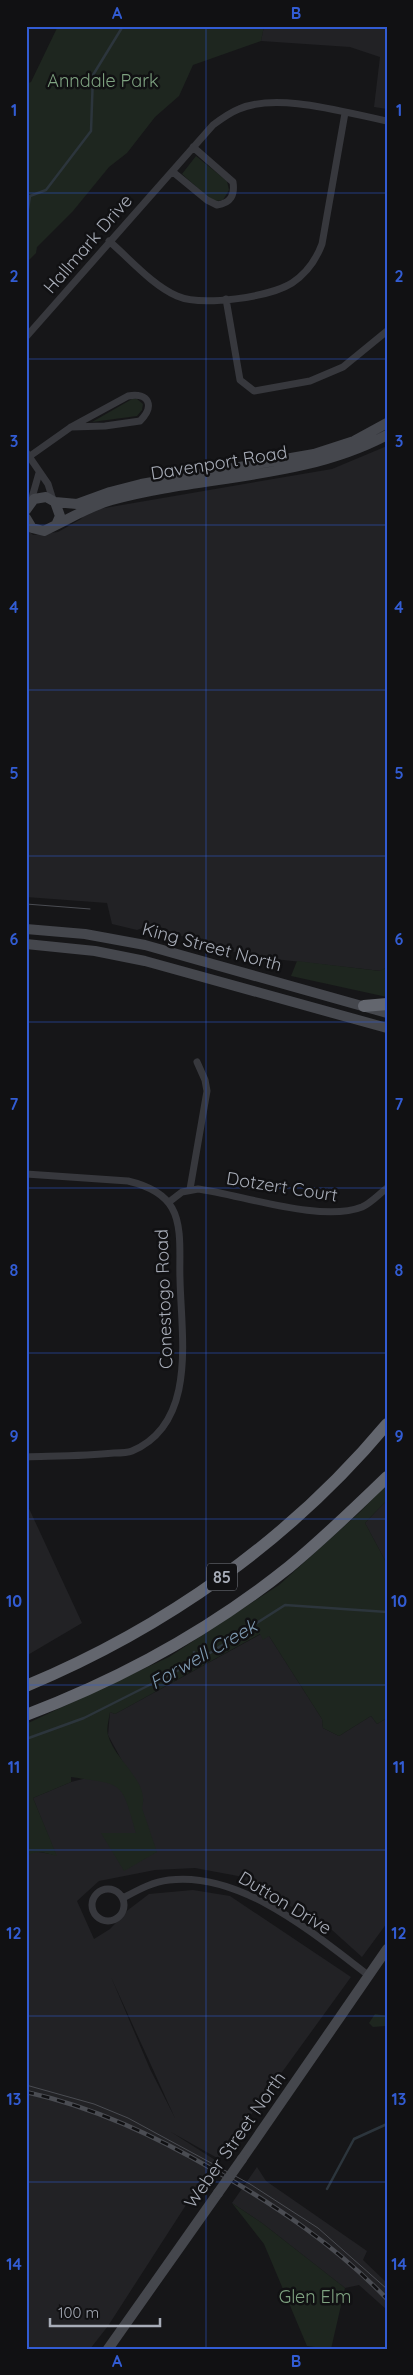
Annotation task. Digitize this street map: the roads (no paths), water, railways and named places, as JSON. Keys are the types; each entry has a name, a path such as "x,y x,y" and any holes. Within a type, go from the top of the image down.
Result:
{"highway":[{"path":"364,1006 387,1004"},
{"name":"85","path":"26,1686 72,1667 134,1635 262,1549 320,1498 387,1424"},
{"name":"85","path":"26,1716 86,1692 157,1656 236,1607 289,1566 387,1478"}],"main road":[{"name":"Davenport Road","path":"28,504 42,497 54,501 77,504 110,492 142,484 314,454 354,441 387,423"},
{"name":"Davenport Road","path":"27,522 36,530 44,531 110,501 148,491 314,464 358,449 387,435"},
{"path":"54,501 60,511 56,525"},
{"name":"King Street North","path":"26,930 85,934 145,945 387,1013"},
{"name":"King Street North","path":"26,944 95,951 134,958 387,1028"},
{"path":"134,958 145,945"},
{"name":"Weber Street North","path":"108,2349 387,1950"}],"street":[{"name":"Hallmark Drive","path":"26,337 213,125 229,114 247,106 277,103 387,121"},
{"path":"109,241 159,284 176,295 208,302 285,287 306,272 322,244 346,113"},
{"path":"173,172 206,200 217,205 230,200 233,195 233,182 193,147"},
{"path":"226,299 240,380 254,391 310,381 343,367 387,331"},
{"path":"54,501 48,484 28,454 71,427 128,396 138,394 145,398 148,404 148,411 140,421 105,426 71,427"},
{"path":"28,504 39,473"},
{"path":"26,1174 128,1181 142,1184 169,1202 175,1196 190,1190 206,1090 205,1080 197,1062"},
{"name":"Dotzert Court","path":"190,1190 202,1190 333,1212 343,1212 365,1206 387,1188"},
{"name":"Conestogo Road","path":"26,1457 94,1455 132,1451 150,1439 163,1425 172,1410 181,1383 182,1350 178,1234 174,1211 169,1202"},
{"name":"Dutton Drive","path":"123,1898 148,1885 168,1880 219,1882 292,1920 368,1975"},
{"path":"102,1889 114,1890 123,1898 124,1906 122,1913 113,1920 100,1919 92,1910 93,1898 102,1889"}],"waterway":[{"path":"26,222 30,196 46,190 91,131 93,75 123,26"},
{"name":"Forwell Creek","path":"26,1739 84,1718 199,1660 285,1605 387,1612"},
{"path":"194,1652 199,1660"},
{"path":"327,2189 354,2139 387,2124"}],"tram line":[{"path":"26,904 90,909"},
{"path":"26,2085 94,2104 128,2118 250,2184 318,2228 387,2289"}],"railway":[{"path":"26,2092 100,2114 147,2134 214,2170 261,2198 305,2228 368,2280 387,2299"}],"park label":[{"name":"Anndale Park","path":"103,81"},
{"name":"Glen Elm","path":"315,2297"}]}
